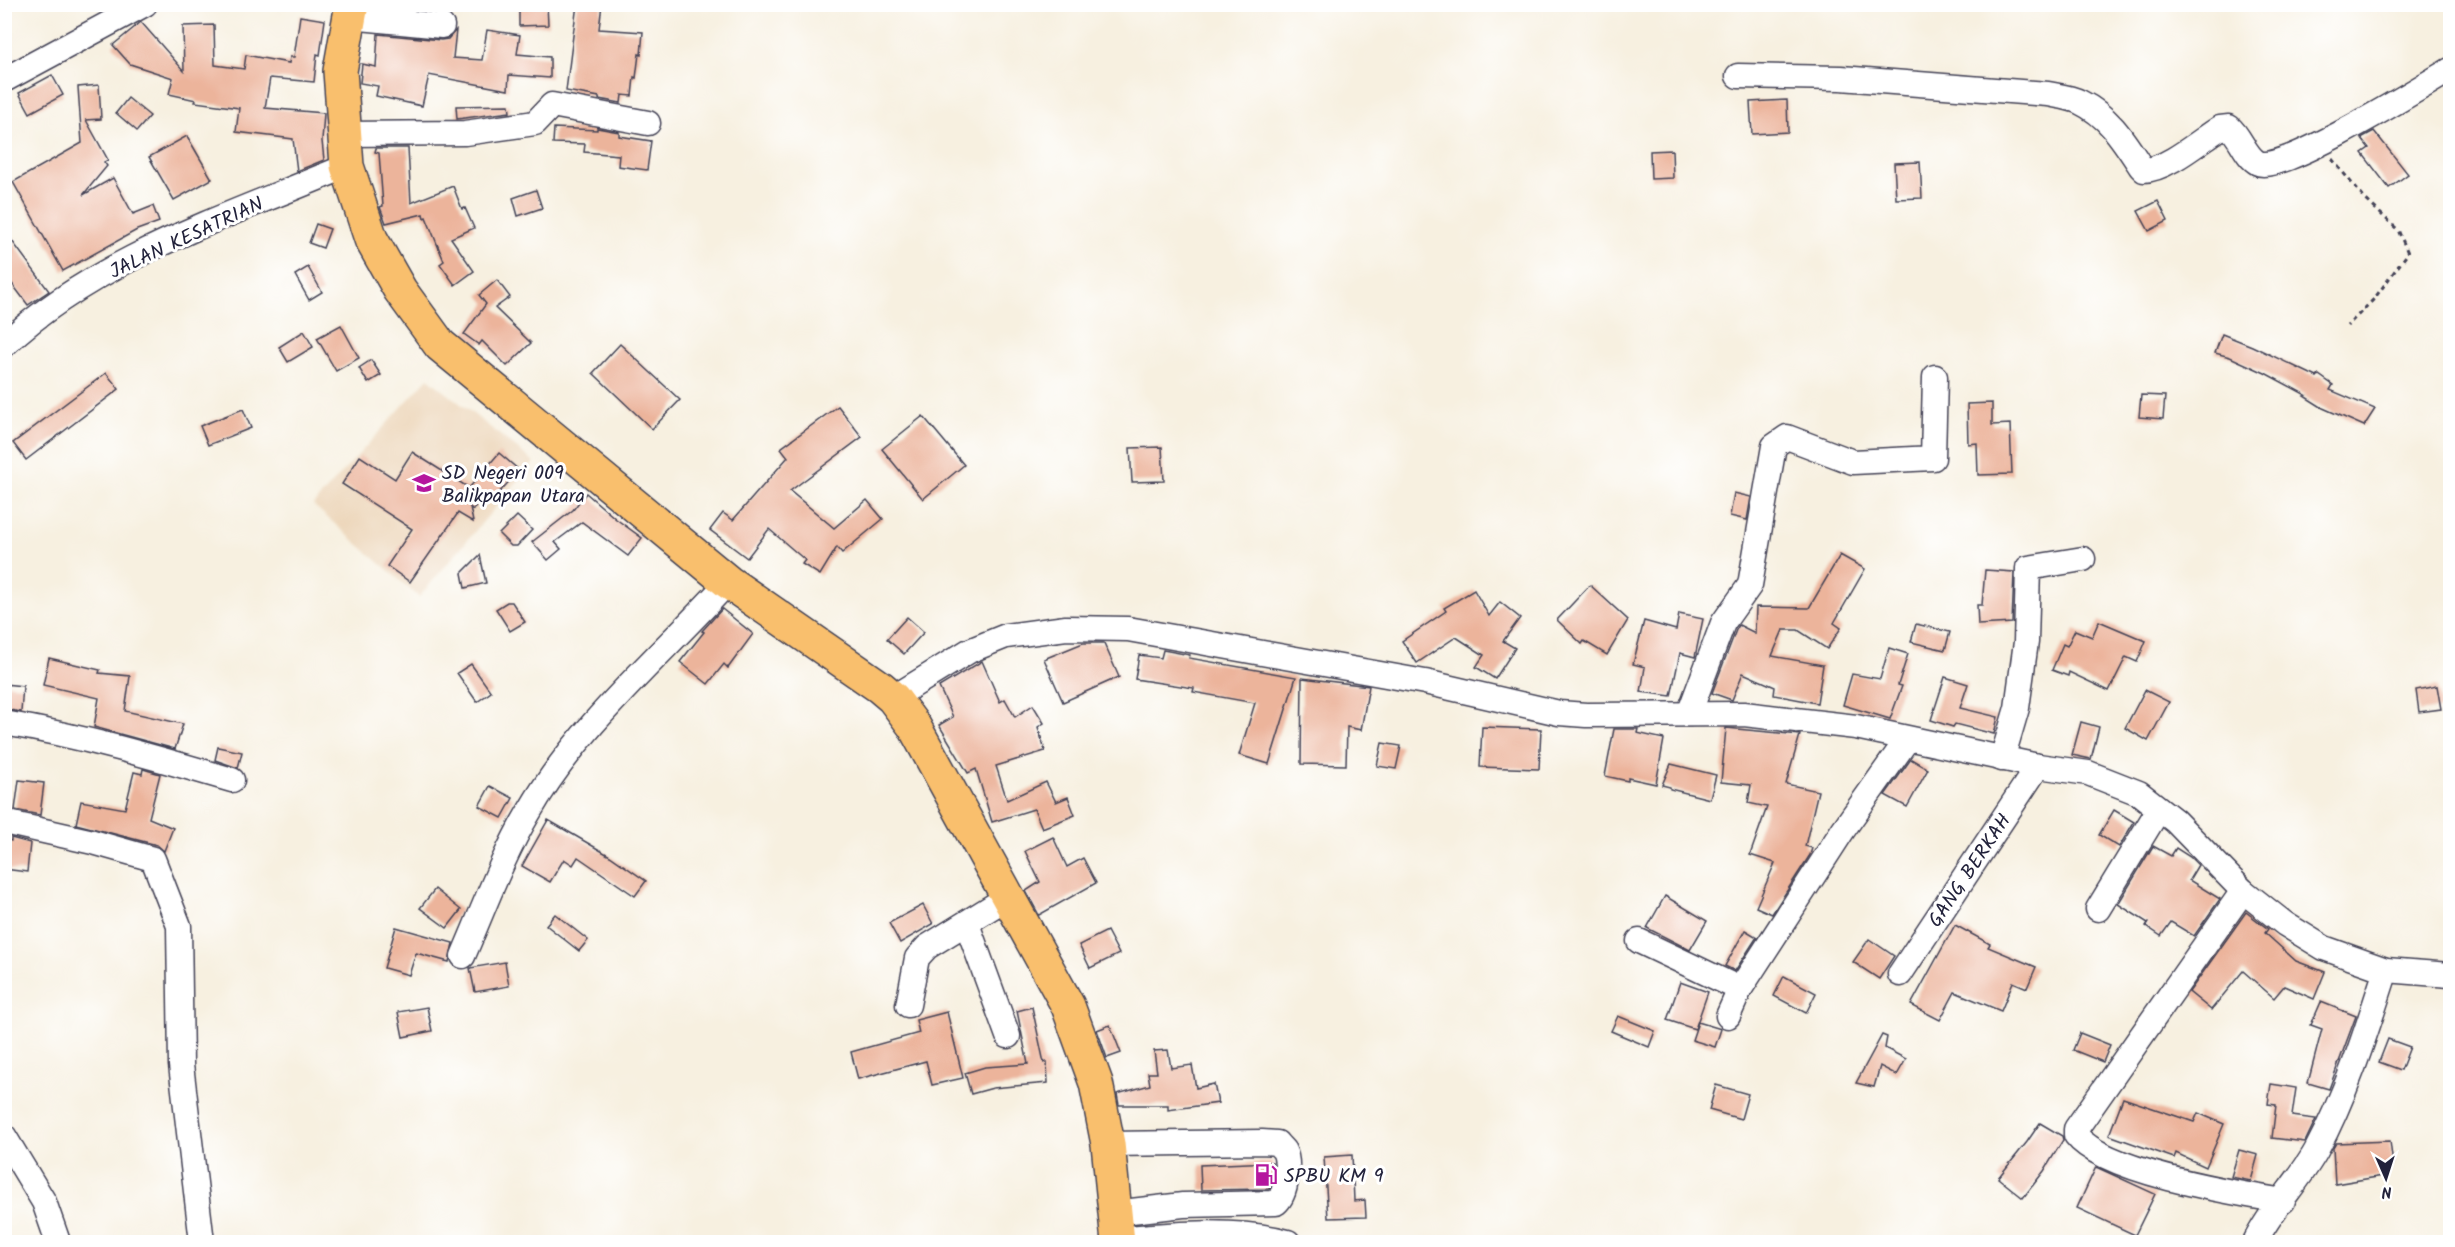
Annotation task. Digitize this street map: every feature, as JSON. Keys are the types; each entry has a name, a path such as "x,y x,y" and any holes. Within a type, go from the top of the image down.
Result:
{"highway":[{"path":"351,11 340,71 347,166 371,240 400,290 440,345 728,582 893,698 914,726 1068,1006 1096,1083 1108,1144 1117,1231"}],"street":[{"path":"4,80 145,4"},
{"path":"351,11 441,26"},
{"path":"1738,76 1841,78 2048,94 2079,101 2118,131 2144,170 2163,165 2220,128 2229,128 2235,132 2250,156 2259,163 2269,165 2320,144 2451,70"},
{"path":"344,134 465,134 535,123 552,105 648,123"},
{"name":"JALAN KESATRIAN","path":"4,345 23,327 62,300 129,260 184,234 347,166"},
{"path":"1689,714 1723,623 1750,585 1774,446 1787,438 1853,462 1933,458 1935,377"},
{"path":"2002,759 2017,708 2026,642 2028,568 2083,559"},
{"path":"463,956 528,812 545,787 596,719 728,582"},
{"path":"893,698 969,651 1006,636 1066,628 1128,629 1425,682 1559,713 1586,715 1744,714 1856,727 2002,759 2088,773 2139,793 2175,821 2243,891 2285,924 2324,948 2386,970 2451,975"},
{"path":"4,723 110,746 232,780"},
{"path":"1728,1016 1740,989 1843,830 1907,740"},
{"name":"GANG BERKAH","path":"1900,974 2038,766"},
{"path":"2098,909 2159,809"},
{"path":"4,822 93,842 153,859 179,926 181,1065 202,1242"},
{"path":"2243,891 2076,1129 2076,1135 2081,1142 2099,1154 2172,1180 2283,1200"},
{"path":"908,1005 916,958 927,947 1008,897"},
{"path":"967,924 1008,1036"},
{"path":"1639,941 1740,989"},
{"path":"2255,1242 2266,1222 2315,1152 2341,1101 2353,1073 2386,970"},
{"path":"4,1136 44,1202 58,1242"},
{"path":"1108,1144 1262,1142 1277,1143 1285,1152 1286,1186 1280,1200 1276,1203 1183,1205 1117,1231"},
{"path":"1117,1231 1195,1233 1288,1242"}],"path":[{"path":"2320,144 2364,198 2398,230 2408,253 2374,299 2347,326"}],"shaded area":[{"name":"SD Negeri 009 Balikpapan Utara","path":"428,378 534,462 419,597 313,505"}],"building":[{"path":"408,4 449,4 448,14 408,8"},
{"path":"519,4 547,4 548,25 519,26"},
{"path":"577,4 602,4 599,29 643,32 641,55 639,54 632,96 622,95 621,103 566,91"},
{"path":"300,16 325,20 320,55 317,54 314,82 270,78 265,108 324,113 322,141 324,160 297,171 293,139 236,132 239,108 195,102 196,100 169,94 173,78 130,64 113,45 141,22 184,71 183,26 214,25 215,65 244,69 246,55 289,63 290,57 294,57"},
{"path":"456,30 453,58 482,60 487,30 520,35 517,54 550,57 550,78 509,75 508,90 429,75 422,106 376,96 378,86 360,83 362,64 376,67 378,34 441,40 448,39"},
{"path":"52,75 63,95 30,113 19,93"},
{"path":"99,85 101,119 86,120 108,160 104,162 107,166 83,195 113,178 133,214 153,206 159,222 137,230 63,271 13,182 82,143 78,87"},
{"path":"128,98 150,116 137,131 116,113"},
{"path":"1787,100 1788,132 1752,134 1750,102"},
{"path":"509,105 510,112 457,119 456,106"},
{"path":"554,128 597,130 597,128 619,132 619,136 651,141 647,170 618,166 619,155 584,152 585,144 553,143"},
{"path":"2374,131 2408,174 2389,188 2362,153 2369,148 2361,138"},
{"path":"187,136 212,179 174,200 149,157"},
{"path":"376,148 408,148 411,203 453,186 462,209 465,208 474,228 451,238 474,271 455,285 440,264 444,261 423,214 386,223 380,207 383,206 379,153 375,152"},
{"path":"1672,150 1673,178 1651,179 1650,151"},
{"path":"1920,162 1922,198 1896,199 1894,163"},
{"path":"536,190 542,208 518,216 513,198"},
{"path":"2158,201 2168,221 2149,231 2138,211"},
{"path":"316,224 330,229 323,248 309,243"},
{"path":"4,230 49,291 28,305 4,273"},
{"path":"308,267 322,292 309,300 295,275"},
{"path":"497,280 510,297 495,308 531,343 507,366 482,341 479,345 464,334 486,304 479,295"},
{"path":"341,325 359,358 336,371 317,338"},
{"path":"304,331 313,347 288,362 279,347"},
{"path":"2222,334 2317,377 2319,375 2333,385 2330,390 2375,409 2364,426 2323,408 2304,396 2306,395 2265,373 2230,357 2215,353"},
{"path":"620,344 680,400 652,429 593,373"},
{"path":"371,360 381,375 368,383 359,368"},
{"path":"106,373 119,389 26,460 13,443"},
{"path":"2141,395 2165,396 2163,419 2139,417"},
{"path":"1992,403 1992,425 2010,424 2012,474 1978,475 1977,443 1968,444 1967,404"},
{"path":"838,406 862,437 790,491 834,528 867,500 883,519 842,553 837,547 820,575 802,564 805,560 769,529 747,558 710,530 723,513 733,520 788,457 781,448"},
{"path":"243,409 251,428 208,445 200,426"},
{"path":"923,416 964,465 923,499 882,449"},
{"path":"1162,447 1164,481 1132,482 1130,448"},
{"path":"412,452 469,488 499,453 519,470 491,502 482,495 473,510 470,507 473,522 458,513 410,582 387,566 412,529 342,484 360,456 395,479"},
{"path":"586,493 642,538 628,556 582,522 555,542 561,549 548,560 532,542 573,510"},
{"path":"1734,493 1751,497 1747,520 1730,516"},
{"path":"517,516 532,530 517,546 511,546 499,534"},
{"path":"480,555 486,583 465,588 462,573"},
{"path":"1840,555 1865,569 1834,623 1841,628 1827,649 1798,630 1783,630 1772,656 1823,665 1817,703 1774,695 1775,687 1743,673 1732,700 1712,693 1739,625 1755,633 1756,607 1809,608"},
{"path":"1985,570 2014,572 2012,623 1978,625 1977,605 1982,605"},
{"path":"1590,585 1628,620 1607,655 1584,641 1582,644 1557,620"},
{"path":"1474,590 1489,616 1500,602 1520,618 1503,641 1515,648 1495,679 1476,667 1484,655 1456,637 1417,663 1402,641 1446,611 1444,608"},
{"path":"507,602 512,602 525,622 510,631 496,609"},
{"path":"722,609 753,634 728,668 724,664 708,684 680,662 704,632 702,631"},
{"path":"1679,614 1703,619 1695,657 1680,653 1671,696 1641,692 1645,667 1633,664 1644,621 1676,630"},
{"path":"907,617 924,632 904,654 887,639"},
{"path":"2099,621 2146,641 2137,662 2126,657 2109,691 2069,672 2068,676 2052,670 2063,644 2067,646 2075,630 2092,637"},
{"path":"1916,624 1950,632 1945,650 1911,642"},
{"path":"1083,643 1104,643 1119,677 1063,702 1044,659"},
{"path":"1889,648 1908,654 1898,685 1902,686 1890,719 1843,705 1852,674 1880,679"},
{"path":"1163,650 1190,655 1189,658 1296,677 1269,764 1239,755 1255,703 1193,692 1194,688 1135,679 1139,655 1161,658"},
{"path":"49,658 100,670 99,673 130,676 125,711 183,724 175,749 94,727 99,698 43,685"},
{"path":"982,661 1000,702 1005,699 1015,717 1033,705 1044,723 1038,727 1045,751 996,766 1007,800 1046,782 1056,802 1068,797 1075,815 1042,828 1034,809 992,822 976,769 968,773 939,725 953,717 939,687"},
{"path":"471,664 491,692 477,702 457,673"},
{"path":"1945,677 1968,684 1960,708 1998,717 1994,734 1955,724 1953,727 1931,720"},
{"path":"1302,678 1369,686 1361,730 1347,727 1346,765 1301,764"},
{"path":"4,684 23,686 21,712 4,709"},
{"path":"2437,686 2441,709 2419,712 2416,690"},
{"path":"2145,690 2169,702 2148,741 2125,728"},
{"path":"2081,722 2099,727 2091,759 2072,755"},
{"path":"1482,727 1541,729 1539,769 1480,767"},
{"path":"1726,728 1800,735 1786,784 1818,791 1805,846 1812,848 1810,855 1772,914 1756,907 1775,863 1750,855 1767,807 1748,803 1751,785 1721,782"},
{"path":"1614,729 1638,729 1637,733 1664,739 1656,784 1605,776"},
{"path":"1382,743 1401,746 1396,769 1377,766"},
{"path":"218,747 242,752 238,768 215,760"},
{"path":"1911,759 1928,769 1907,807 1885,795"},
{"path":"1671,764 1716,775 1710,799 1662,785"},
{"path":"143,769 160,774 149,818 173,828 164,851 157,845 76,824 81,801 125,809 134,772 142,774"},
{"path":"19,780 44,783 40,815 15,810"},
{"path":"490,786 513,798 502,818 479,806"},
{"path":"2114,810 2134,822 2119,847 2099,835"},
{"path":"548,820 610,856 646,881 635,896 578,857 573,865 564,859 550,882 522,866"},
{"path":"1053,837 1067,867 1083,858 1096,883 1039,915 1026,891 1040,882 1025,851"},
{"path":"11,838 30,843 27,872 4,869 4,840 11,841"},
{"path":"2153,846 2171,856 2176,848 2190,857 2198,865 2189,880 2220,899 2194,936 2171,922 2161,936 2146,926 2148,923 2118,904"},
{"path":"435,889 461,910 447,928 420,908"},
{"path":"1665,896 1707,921 1690,950 1647,928"},
{"path":"923,905 933,924 900,943 889,923"},
{"path":"2246,912 2268,929 2265,933 2296,961 2325,972 2314,999 2284,986 2274,998 2243,971 2211,1010 2189,992"},
{"path":"555,914 588,940 579,951 546,925"},
{"path":"1955,925 1990,944 1988,947 2036,967 2027,988 2013,982 2001,1011 1955,992 1940,1020 1911,1005"},
{"path":"396,927 453,943 449,962 416,953 409,975 384,968"},
{"path":"1745,930 1757,937 1735,971 1725,966"},
{"path":"1107,931 1119,954 1090,968 1079,945"},
{"path":"1869,939 1894,956 1879,979 1853,962"},
{"path":"505,962 509,986 475,992 470,968"},
{"path":"1784,976 1816,993 1806,1013 1774,996"},
{"path":"1680,982 1708,992 1695,1029 1667,1020"},
{"path":"2321,1002 2356,1016 2329,1089 2308,1083 2322,1029 2311,1025"},
{"path":"427,1007 432,1031 403,1037 398,1012"},
{"path":"1032,1007 1044,1063 1047,1062 1048,1083 993,1088 971,1094 965,1073 985,1067 1028,1064 1017,1011"},
{"path":"947,1012 963,1078 932,1085 926,1061 858,1079 851,1052 919,1033 916,1020"},
{"path":"1618,1016 1655,1031 1649,1047 1611,1031"},
{"path":"1698,1022 1721,1029 1715,1047 1692,1040"},
{"path":"1110,1025 1121,1053 1107,1058 1097,1030"},
{"path":"2080,1033 2110,1045 2103,1062 2073,1050"},
{"path":"1882,1035 1887,1037 1885,1048 1906,1059 1897,1075 1880,1066 1874,1087 1856,1083"},
{"path":"2388,1039 2410,1047 2401,1070 2379,1062"},
{"path":"1168,1050 1171,1068 1192,1065 1196,1088 1214,1084 1218,1103 1168,1110 1168,1105 1119,1105 1117,1094 1150,1085 1148,1073 1157,1073 1154,1051"},
{"path":"2271,1084 2296,1088 2292,1116 2316,1119 2305,1142 2272,1138 2276,1105 2268,1104"},
{"path":"1716,1085 1748,1094 1741,1119 1709,1110"},
{"path":"2123,1098 2194,1122 2198,1113 2224,1124 2206,1167 2176,1153 2174,1158 2109,1135"},
{"path":"2040,1123 2062,1136 2063,1140 2044,1171 2023,1198 1998,1178"},
{"path":"2390,1141 2393,1165 2383,1176 2335,1184 2333,1148 2336,1143"},
{"path":"2239,1150 2258,1155 2251,1181 2231,1177"},
{"path":"1352,1155 1354,1201 1365,1200 1366,1217 1328,1218 1324,1157"},
{"path":"1272,1162 1269,1189 1201,1190 1200,1165"},
{"path":"2096,1167 2155,1194 2135,1235 2077,1208"}],"place":[{"name":"SD Negeri 009 Balikpapan Utara","path":"424,483"},
{"name":"SPBU KM 9","path":"1266,1175"}]}
